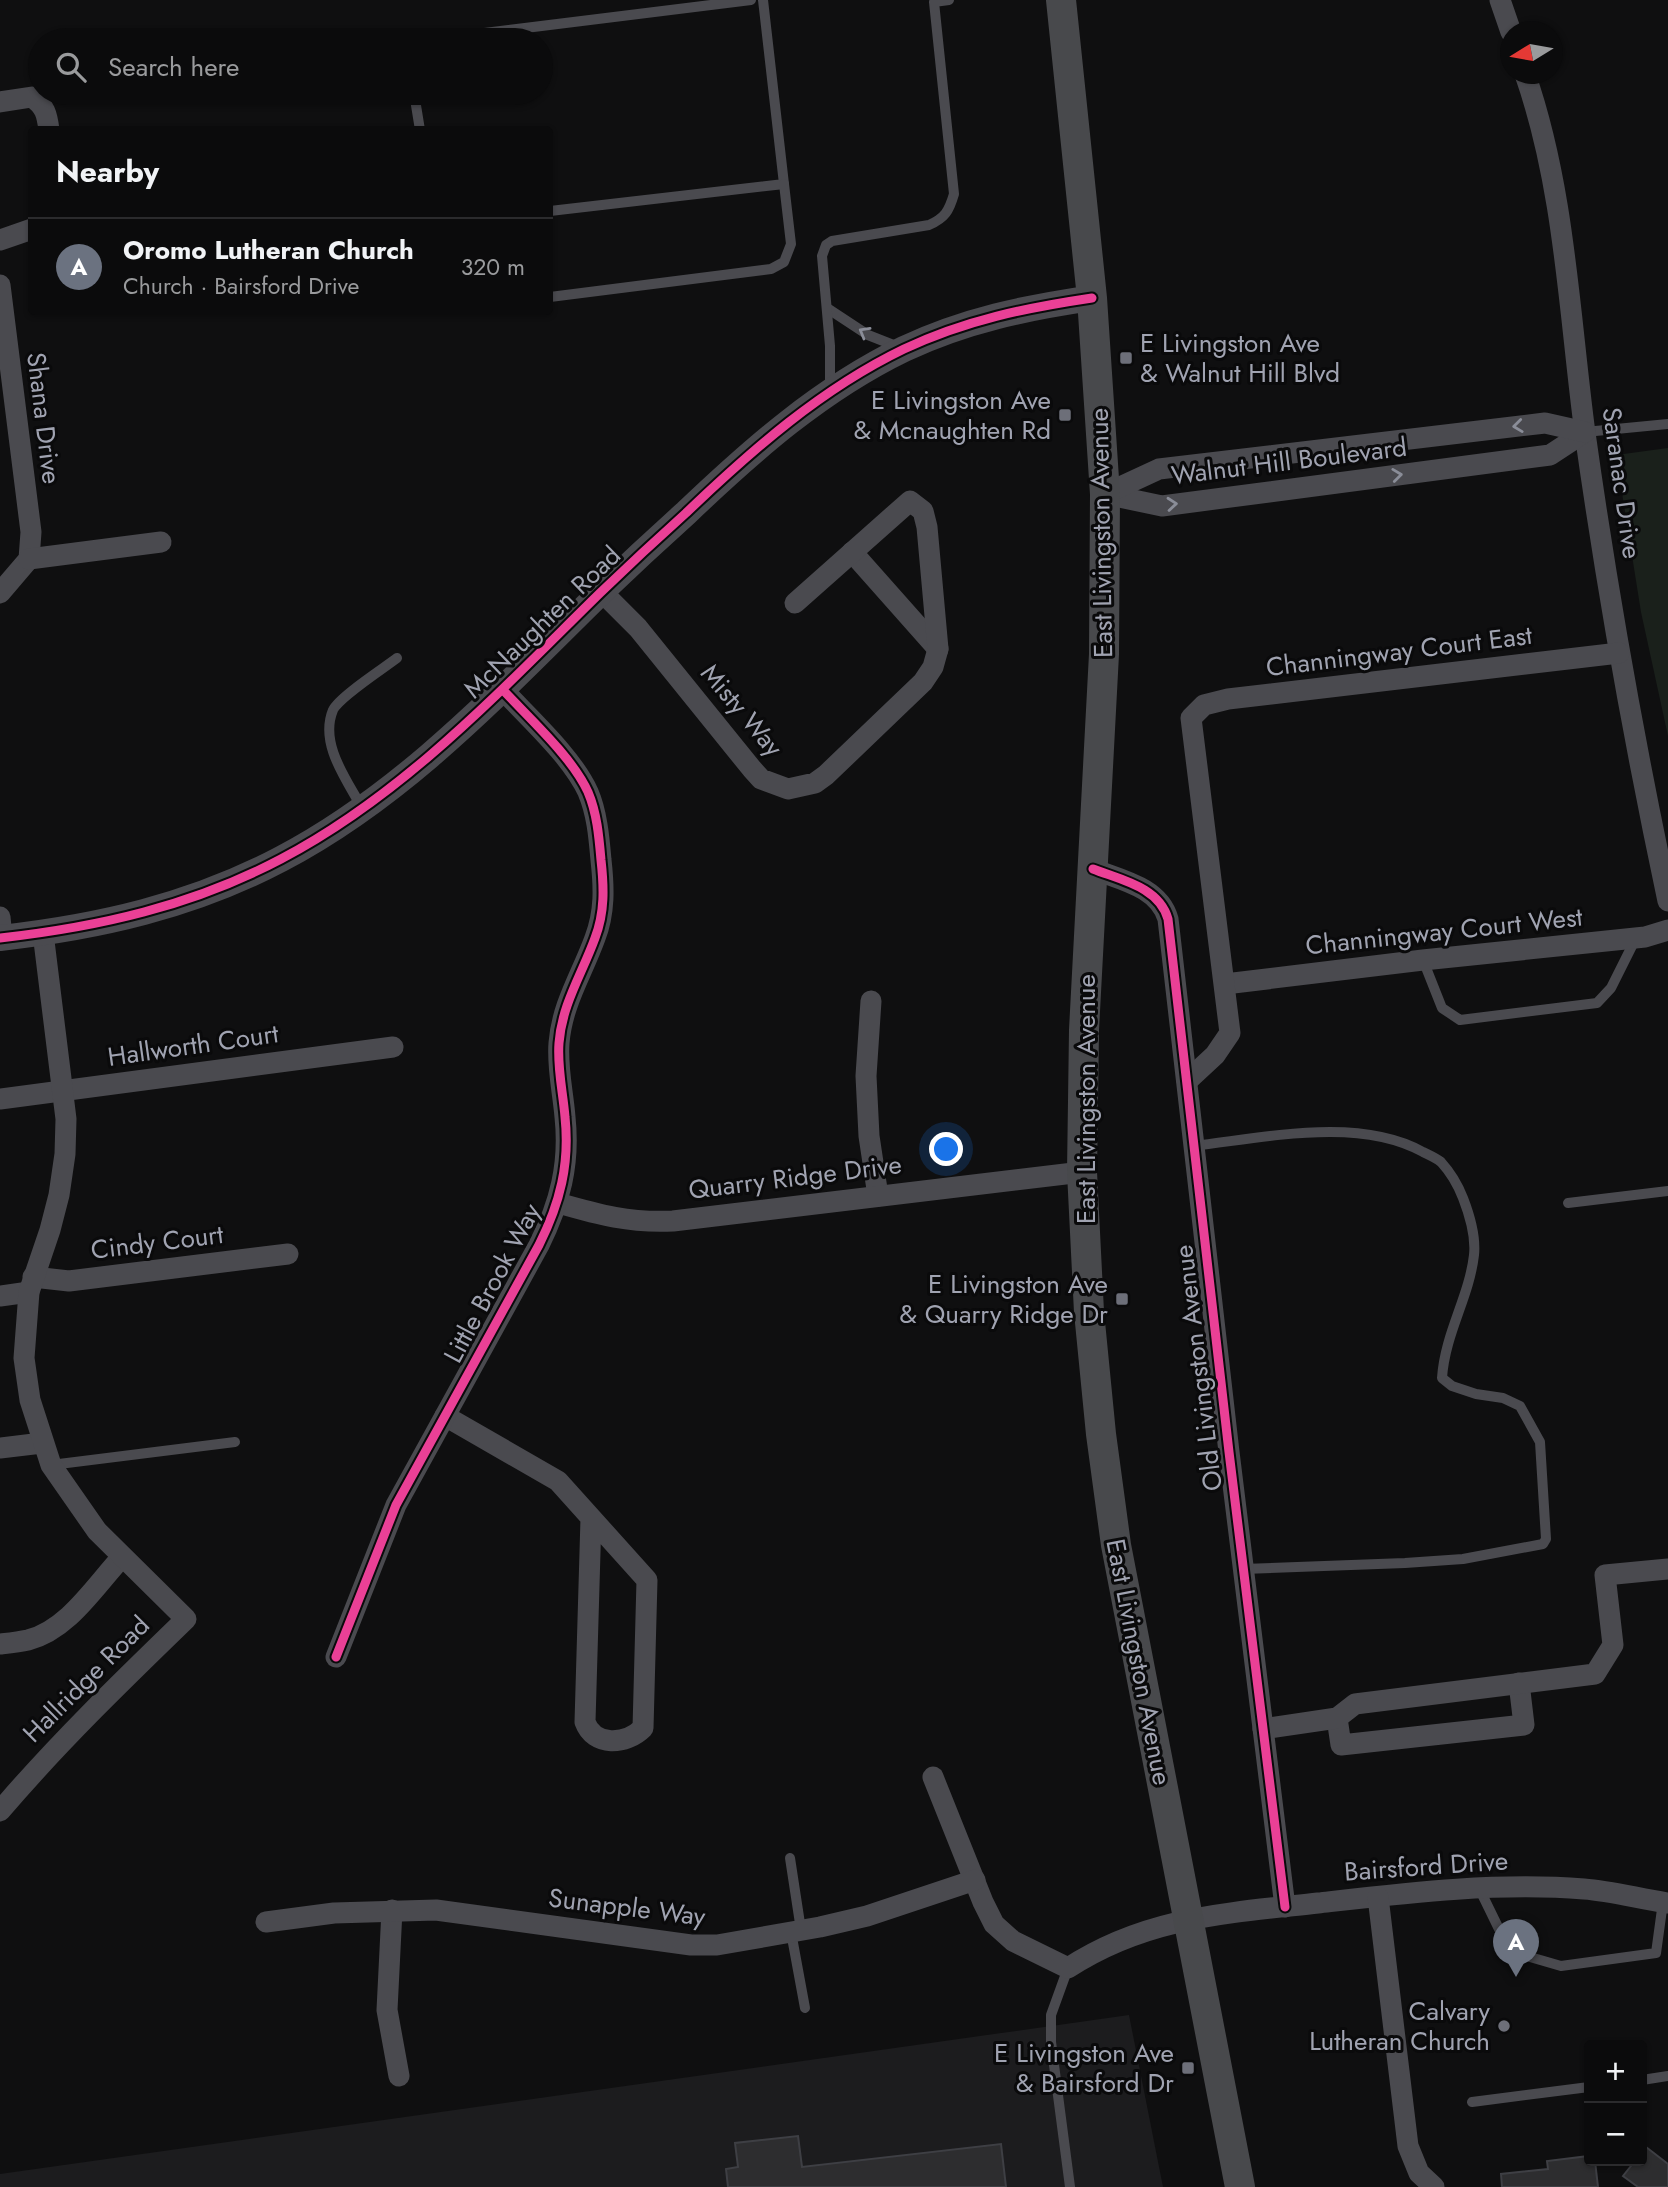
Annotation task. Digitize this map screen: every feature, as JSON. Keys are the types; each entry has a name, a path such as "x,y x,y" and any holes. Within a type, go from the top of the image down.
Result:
{"main road":[{"name":"East Livingston Avenue","path":"1061,0 1092,298 1105,494 1105,616 1084,1030 1082,1172 1089,1312 1101,1434 1116,1545 1240,2187"}],"street":[{"path":"1500,0 1507,21"},
{"name":"Saranac Drive","path":"1528,84 1554,186 1564,248 1585,432 1619,653 1668,901"},
{"path":"0,102 28,98"},
{"path":"43,105 48,126"},
{"path":"0,240 28,230"},
{"name":"Shana Drive","path":"0,285 30,532 29,559"},
{"name":"McNaughten Road","path":"1,931 43,933 121,919 214,890 281,859 362,808 440,748 712,488 796,414 830,391 904,349 978,320 1022,308 1092,298"},
{"name":"Walnut Hill Boulevard","path":"1105,494 1159,469 1545,423 1585,432"},
{"name":"Walnut Hill Boulevard","path":"1105,494 1162,506 1550,455 1585,432"},
{"name":"Misty Way","path":"602,592 638,628 757,774 774,785 788,789 802,788 826,775 923,682 933,667 937,649 928,527 923,511 910,500 795,603"},
{"path":"0,593 29,559 161,542"},
{"path":"852,552 937,649"},
{"name":"Channingway Court East","path":"1225,984 1191,718 1204,705 1228,699 1619,653"},
{"name":"Little Brook Way","path":"336,1657 396,1505 539,1245 558,1203 566,1144 558,1066 559,1042 572,989 595,940 602,916 604,884 588,793 577,773 503,690"},
{"name":"Old Livingston Avenue","path":"1093,869 1151,893 1165,909 1285,1907"},
{"name":"Channingway Court West","path":"1225,984 1637,937 1668,930"},
{"path":"0,1644 28,1640 51,1631 70,1615 122,1557 97,1531 51,1465 30,1400 24,1358 31,1285 50,1230 65,1154 66,1119 43,933"},
{"path":"1187,1081 1214,1055 1230,1033 1225,984"},
{"path":"871,1001 866,1076 869,1136 878,1195"},
{"name":"Hallworth Court","path":"0,1099 393,1047"},
{"name":"Quarry Ridge Drive","path":"558,1203 609,1217 641,1222 1082,1172"},
{"name":"Cindy Court","path":"0,1296 31,1285 288,1254"},
{"path":"445,1416 558,1481 647,1580 643,1728 635,1736 623,1741 596,1737 588,1730 585,1722 591,1518"},
{"path":"0,1448 42,1443"},
{"name":"Hallridge Road","path":"0,1811 96,1706 186,1619 122,1557"},
{"path":"1262,1729 1337,1718 1355,1704 1595,1674 1613,1645 1605,1575 1668,1569"},
{"path":"1337,1718 1341,1745 1524,1725 1519,1683"},
{"path":"933,1777 994,1924 1013,1941 1068,1968"},
{"name":"Sunapple Way","path":"266,1922 334,1913 436,1910 691,1945 717,1945 867,1916 975,1880"},
{"name":"Bairsford Drive","path":"1068,1968 1114,1942 1188,1918 1378,1896 1479,1888 1585,1889 1665,1903"},
{"path":"1378,1896 1408,2146 1419,2173 1434,2187"},
{"path":"393,1910 387,2010 399,2076"}],"lane":[{"path":"525,28 751,0"},
{"path":"553,297 771,269 784,262 791,244 763,0"},
{"path":"830,391 830,346 822,256 826,245 832,241 929,225 942,219 950,210 954,194 928,1 949,0"},
{"path":"417,105 419,126"},
{"path":"553,211 784,184"},
{"path":"827,308 868,335 904,349"},
{"name":"Walnut Hill Boulevard","path":"1585,432 1668,424"},
{"path":"362,808 331,746 334,710 344,699 397,658"},
{"path":"1423,960 1442,1008 1460,1020 1597,1003 1611,988 1637,937"},
{"path":"1193,1146 1306,1133 1357,1133 1408,1143 1440,1161 1458,1185 1471,1218 1474,1253 1468,1284 1444,1357 1442,1378 1452,1386 1476,1394 1503,1398 1520,1406 1540,1442 1546,1539 1543,1545 1462,1559 1243,1569"},
{"path":"1568,1203 1668,1191"},
{"path":"51,1465 235,1442"},
{"path":"790,1858 805,2008"},
{"path":"1479,1888 1499,1928 1531,1957 1561,1966 1656,1953 1668,1955"},
{"path":"1656,1953 1665,1903"},
{"path":"1068,1968 1051,2015 1051,2042 1070,2187"},
{"path":"1647,2079 1668,2076"},
{"path":"1472,2102 1584,2088"}],"shaded area":[{"path":"1668,448 1668,736 1641,612 1616,455"},
{"path":"1129,2015 1163,2187 0,2187 0,2174"}],"building":[{"path":"798,2136 802,2167 1001,2144 1006,2187 728,2187 726,2169 738,2167 735,2143"},
{"path":"1647,2148 1668,2164 1668,2187 1638,2187 1623,2176 1631,2166 1647,2166"},
{"path":"1584,2157 1584,2166 1596,2166 1598,2187 1502,2187 1501,2174 1548,2169 1547,2161"}],"cycle path":[{"path":"0,938 109,921 179,902 247,875 326,833 369,804 450,738 711,490 762,444 816,402 874,365 950,330 1019,311 1092,298"},
{"path":"336,1657 396,1505 539,1245 558,1198 565,1167 566,1134 559,1071 559,1043 568,1002 601,919 603,890 596,817 588,792 572,765 503,690"},
{"path":"1093,869 1148,892 1163,908 1168,919 1229,1452 1285,1907"}],"place":[{"name":"E Livingston Ave & Walnut Hill Blvd","path":"1126,358"},
{"name":"E Livingston Ave & Mcnaughten Rd","path":"1065,415"},
{"name":"E Livingston Ave & Quarry Ridge Dr","path":"1122,1299"},
{"name":"Oromo Lutheran Church","path":"1516,1977"},
{"name":"Calvary Lutheran Church","path":"1504,2026"},
{"name":"E Livingston Ave & Bairsford Dr","path":"1188,2068"}]}
